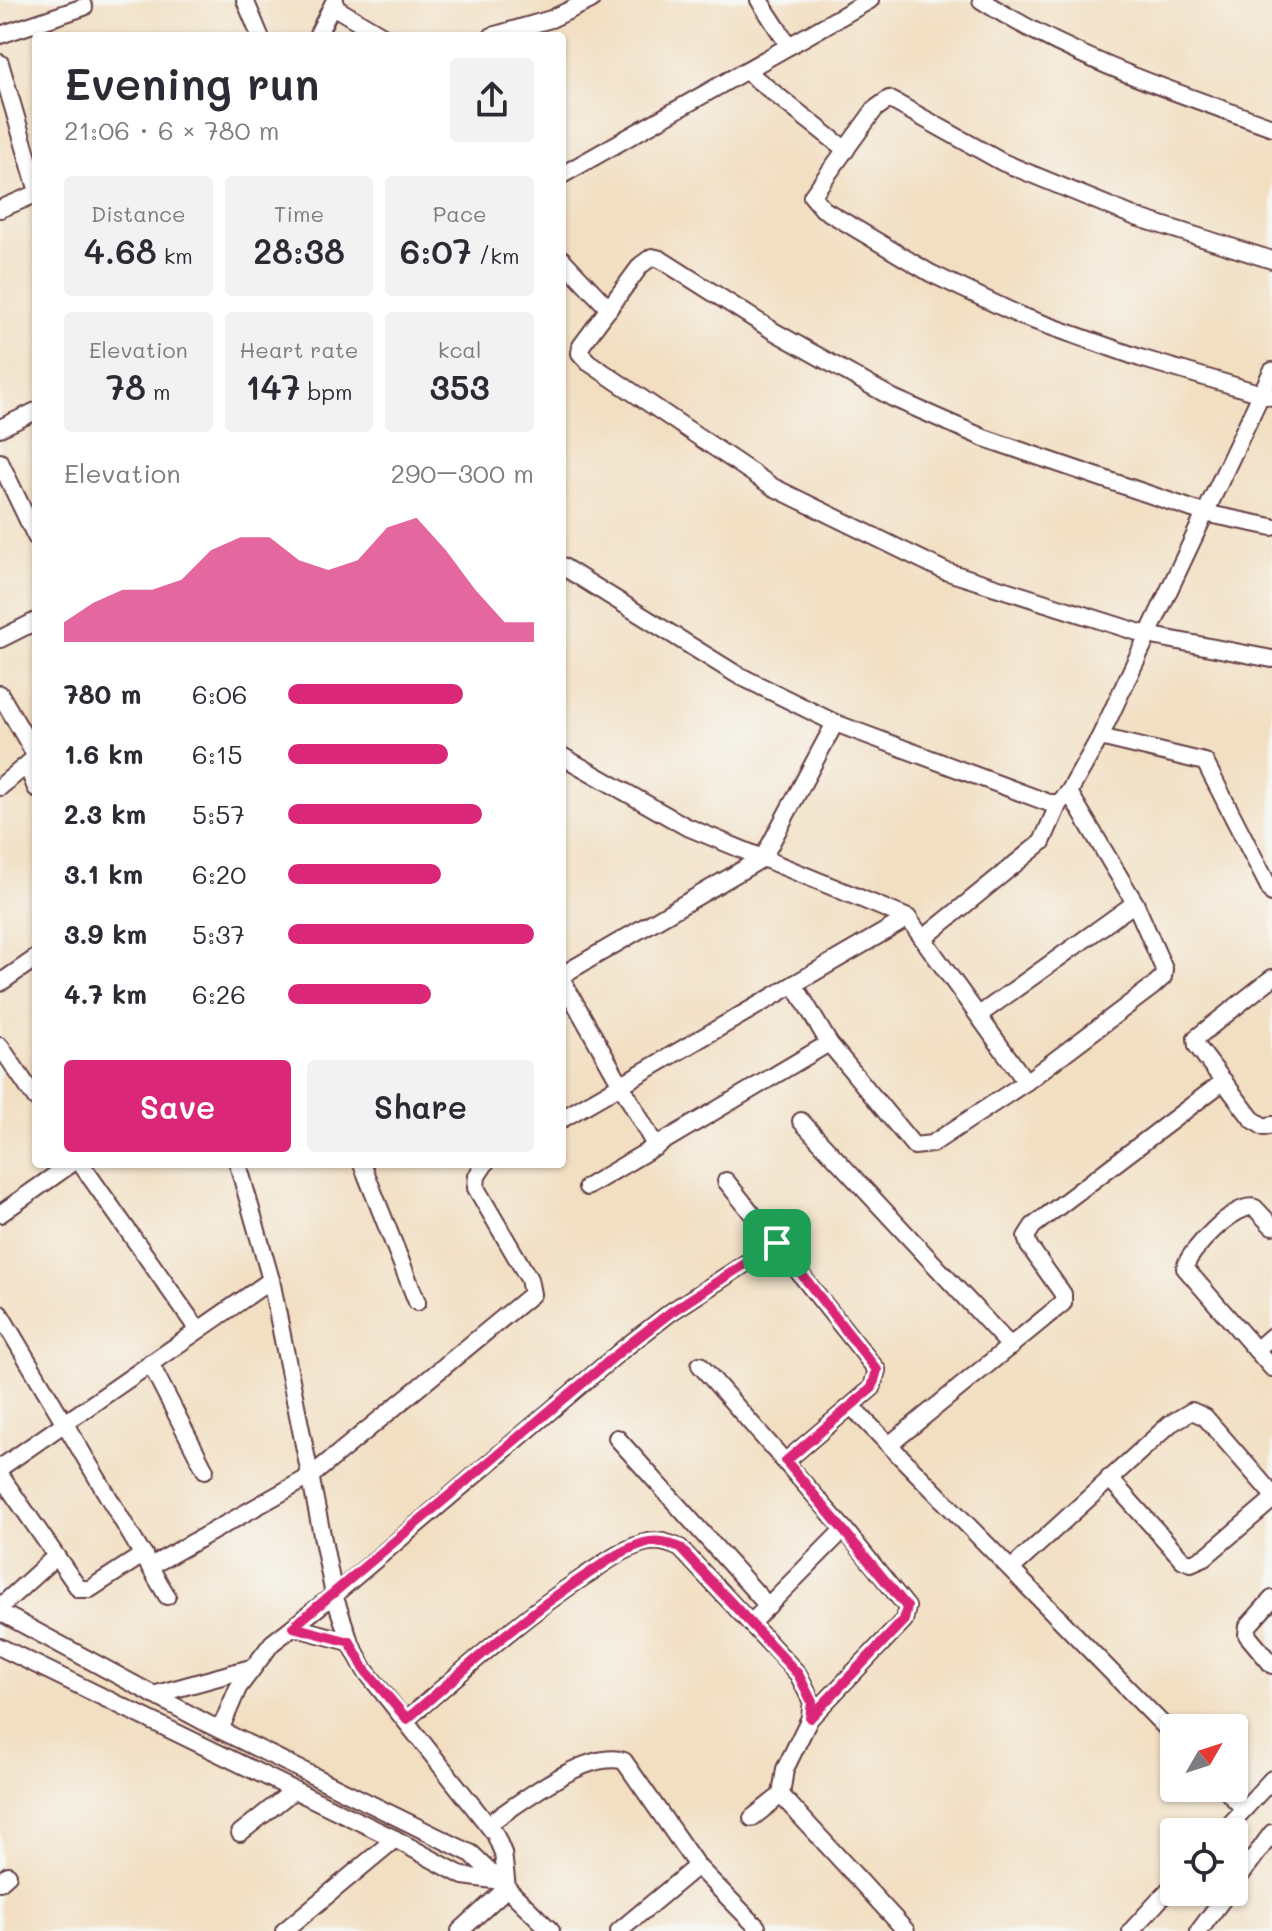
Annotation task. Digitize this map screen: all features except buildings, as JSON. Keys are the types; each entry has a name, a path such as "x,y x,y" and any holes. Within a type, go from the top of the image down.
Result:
{"street":[{"path":"245,0 258,32"},
{"path":"506,32 551,19 591,0"},
{"path":"759,0 789,46"},
{"path":"566,173 870,0"},
{"path":"981,0 1027,30 1136,78 1272,127"},
{"path":"319,32 334,4 377,32"},
{"path":"0,35 84,7"},
{"path":"0,63 32,171"},
{"path":"746,71 846,150"},
{"path":"1267,396 1021,316 930,273 815,203 813,190 875,109 889,99 1002,162 1136,217 1272,260"},
{"path":"0,209 32,196"},
{"path":"1272,527 1204,513 984,438 893,398 775,332 660,259 647,260 581,346 580,353 588,362 773,487 945,571 1147,635 1272,659"},
{"path":"566,263 609,309"},
{"path":"924,938 1027,858 1049,831 1064,797 1100,737 1204,513 1267,396 1272,371"},
{"path":"0,428 32,413"},
{"path":"0,464 32,529"},
{"path":"566,568 736,674 835,723 1049,803 1064,797"},
{"path":"0,639 32,623"},
{"path":"0,694 32,758"},
{"path":"566,976 763,858 835,723"},
{"path":"1100,737 1205,762 1272,893"},
{"path":"566,758 685,826 908,918 1026,1082"},
{"path":"0,787 32,761"},
{"path":"794,984 829,1043 914,1146 932,1144 1026,1082 1163,977 1162,959 1135,903 1064,797"},
{"path":"979,1015 1135,903"},
{"path":"566,1117 908,918"},
{"path":"0,983 32,961"},
{"path":"1272,978 1196,1038 1197,1046 1258,1124 1272,1125"},
{"path":"566,985 656,1147"},
{"path":"587,1187 829,1043"},
{"path":"0,1046 32,1093"},
{"path":"889,1445 1063,1303 1063,1294 1029,1246 1028,1231 1224,1081"},
{"path":"801,1121 1011,1347"},
{"path":"0,1214 65,1168"},
{"path":"84,1168 198,1330"},
{"path":"239,1168 271,1280 334,1595 350,1642 365,1670 488,1824 503,1853 504,1884 460,1931"},
{"path":"364,1168 417,1302"},
{"path":"0,1475 55,1557 79,1589 84,1591 311,1476 532,1294 529,1279 476,1188 477,1176 482,1168"},
{"path":"726,1181 877,1370 872,1388 786,1461"},
{"path":"1272,1226 1255,1208 1240,1208 1190,1252 1185,1268 1272,1368"},
{"path":"220,1730 238,1688 272,1643 334,1595 622,1350 671,1312 777,1243"},
{"path":"0,1468 271,1280"},
{"path":"0,1314 167,1596"},
{"path":"1256,1350 1272,1336"},
{"path":"150,1363 205,1470"},
{"path":"700,1365 904,1598 907,1614 810,1718 785,1769 781,1795 752,1818"},
{"path":"852,1407 1160,1722"},
{"path":"1011,1569 1109,1478 1170,1424 1192,1411 1205,1417 1272,1497 1205,1557 1191,1563 1183,1560 1109,1478"},
{"path":"617,1438 768,1606"},
{"path":"751,1623 844,1529"},
{"path":"407,1719 513,1626 615,1557 644,1543 662,1541 680,1548 798,1674 812,1702 810,1718"},
{"path":"55,1557 0,1610 220,1730 472,1854 551,1931"},
{"path":"1272,1599 1248,1626 1247,1635 1272,1665"},
{"path":"293,1627 350,1642"},
{"path":"0,1647 395,1839 463,1876 504,1884"},
{"path":"153,1695 251,1668"},
{"path":"488,1824 584,1765 617,1759 631,1769 697,1866 757,1927"},
{"path":"1236,1818 1272,1779"},
{"path":"240,1833 293,1791"},
{"path":"781,1795 906,1931"},
{"path":"1257,1795 1272,1806"},
{"path":"1237,1802 1244,1809"},
{"path":"1248,1865 1272,1833"},
{"path":"284,1931 395,1839"},
{"path":"619,1931 697,1866"},
{"path":"1131,1931 1160,1899"},
{"path":"1199,1931 1218,1906"}],"route":[{"path":"777,1243 873,1360 877,1370 872,1388 786,1461 904,1598 907,1607 904,1620 810,1718 812,1702 798,1674 680,1548 662,1541 644,1543 615,1557 556,1595 513,1626 407,1719 365,1670 350,1642 293,1627 622,1350 671,1312 777,1243"}]}
